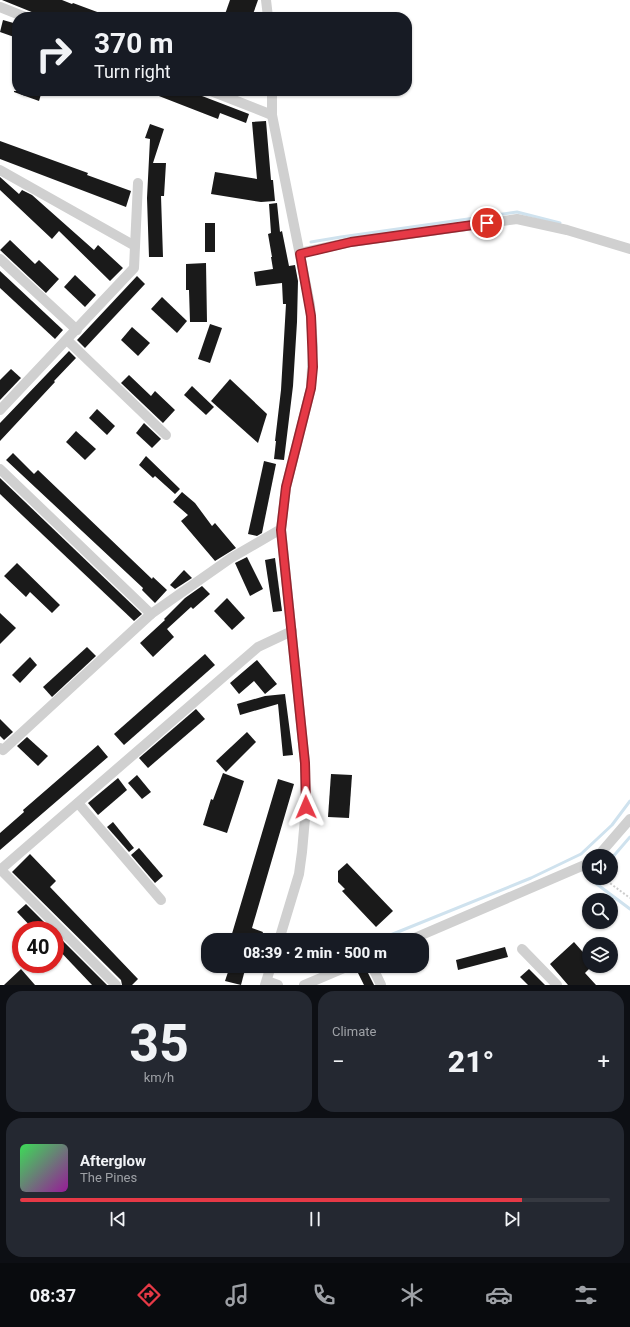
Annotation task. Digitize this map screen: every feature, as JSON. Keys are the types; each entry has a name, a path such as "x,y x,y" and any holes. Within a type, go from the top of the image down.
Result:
{"street":[{"path":"266,0 267,12"},
{"path":"0,7 12,12"},
{"path":"224,96 272,115"},
{"path":"272,96 272,115 300,254 311,320 313,367 311,388 286,487 281,530 305,763 306,807 299,874 282,933"},
{"path":"0,170 135,246"},
{"path":"0,410 134,268 138,183"},
{"path":"300,254 351,242 517,219 567,230 630,248"},
{"path":"0,259 77,330"},
{"path":"67,340 166,435"},
{"path":"0,469 151,614"},
{"path":"0,748 3,750 151,614 231,558 281,530"},
{"path":"116,985 0,870 258,647 292,631"},
{"path":"78,803 161,900"},
{"path":"604,849 630,819"},
{"path":"426,933 582,866"},
{"path":"522,949 557,985"},
{"path":"269,973 266,983 278,985"},
{"path":"304,985 332,973"},
{"path":"375,973 381,985"}],"path":[{"path":"612,885 630,898"}],"building":[{"path":"2,0 62,0 97,12 32,12"},
{"path":"230,0 258,0 254,12 226,12"},
{"path":"3,20 12,23 12,36 0,32"},
{"path":"25,96 40,96 39,101"},
{"path":"159,96 202,96 249,114 246,123 220,113 218,119"},
{"path":"266,121 271,180 273,180 275,201 261,202 211,194 215,172 257,179 252,122"},
{"path":"150,124 164,129 153,163 166,163 164,196 161,196 163,257 149,257 147,198 150,139 145,138"},
{"path":"0,141 88,173 87,175 131,191 126,207 0,159"},
{"path":"0,177 19,194 22,190 32,195 94,250 98,245 123,268 110,281 59,231 52,239 0,190"},
{"path":"277,203 280,232 282,231 289,266 295,265 298,281 293,386 284,460 274,459 281,390 286,304 283,304 282,283 256,286 254,272 273,269 268,234 271,233 269,204"},
{"path":"205,223 215,223 215,252 205,252"},
{"path":"10,240 35,264 39,260 59,279 46,293 0,250"},
{"path":"206,263 207,322 190,322 189,290 186,290 186,264"},
{"path":"0,271 63,330 55,339 0,288"},
{"path":"75,275 96,295 85,307 64,287"},
{"path":"137,276 145,284 85,348 77,340"},
{"path":"162,297 187,321 177,333 151,309"},
{"path":"210,324 222,328 210,363 198,359"},
{"path":"132,327 150,343 138,356 121,340"},
{"path":"69,351 76,358 0,441 0,423"},
{"path":"11,369 21,378 0,400 0,380"},
{"path":"129,375 151,396 155,391 175,410 163,423 121,383"},
{"path":"230,379 267,414 258,443 211,401"},
{"path":"192,386 214,407 206,415 184,395"},
{"path":"97,409 115,426 107,435 89,418"},
{"path":"144,423 161,439 152,448 136,433"},
{"path":"76,431 96,449 85,460 66,442"},
{"path":"13,453 34,474 38,470 152,579 153,577 167,590 155,603 142,590 143,588 6,460"},
{"path":"146,456 180,489 175,494 155,476 153,478 139,465"},
{"path":"264,461 276,464 262,533 257,536 248,534"},
{"path":"0,478 142,614 134,621 0,494"},
{"path":"182,492 195,503 212,526 215,523 236,548 215,561 181,521 188,515 173,502"},
{"path":"247,557 263,589 250,596 235,563"},
{"path":"275,558 282,611 273,612 265,560"},
{"path":"17,563 60,605 52,613 30,592 26,597 4,576"},
{"path":"184,570 192,578 175,589 170,585"},
{"path":"202,586 210,594 193,609 191,607 167,629 174,637 153,657 140,643 165,620 164,619 185,598"},
{"path":"227,598 245,618 232,630 214,611"},
{"path":"0,613 16,628 0,644"},
{"path":"87,647 96,656 52,697 43,687"},
{"path":"205,654 215,665 124,745 114,734"},
{"path":"30,657 37,665 20,683 12,675"},
{"path":"257,660 277,684 265,694 254,681 239,694 230,683"},
{"path":"285,694 293,755 283,756 278,704 240,715 237,704 265,696"},
{"path":"196,709 205,719 148,768 139,758"},
{"path":"0,719 13,732 4,740 0,736"},
{"path":"247,732 256,742 226,772 216,761"},
{"path":"27,737 48,756 38,766 17,746"},
{"path":"98,745 108,757 0,850 0,833 24,812 23,810"},
{"path":"223,773 244,781 227,833 203,825 211,799 213,800"},
{"path":"331,774 352,775 349,818 328,817"},
{"path":"137,775 151,792 142,799 128,783"},
{"path":"118,778 127,790 98,815 88,803"},
{"path":"278,779 294,784 252,928 263,933 232,933"},
{"path":"113,822 134,848 129,852 107,827"},
{"path":"139,848 163,876 155,883 131,855"},
{"path":"30,854 56,881 50,887 138,979 132,985 122,985 121,980 64,924 64,921 61,921 12,872"},
{"path":"347,863 393,911 376,927 342,891 345,889 338,882 338,871"},
{"path":"26,904 43,921 26,921 17,912"},
{"path":"64,942 107,985 92,985 64,955"},
{"path":"574,942 582,951 582,973 585,973 596,985 568,985 550,964"},
{"path":"505,947 508,957 458,970 456,960"},
{"path":"529,969 545,985 528,985 520,977"},
{"path":"17,973 24,973 35,985 4,985"},
{"path":"228,973 244,973 241,985 225,981"},
{"path":"358,973 368,973 374,985 364,985"}],"waterway":[{"path":"311,242 517,212 560,223"},
{"path":"395,933 531,878 581,854 612,825 630,801"},
{"path":"618,851 630,837"},
{"path":"598,885 630,909"}],"route":[{"path":"306,807 305,763 300,704 281,530 282,508 286,487 311,388 313,367 310,305 300,254 351,242 487,223"}]}
